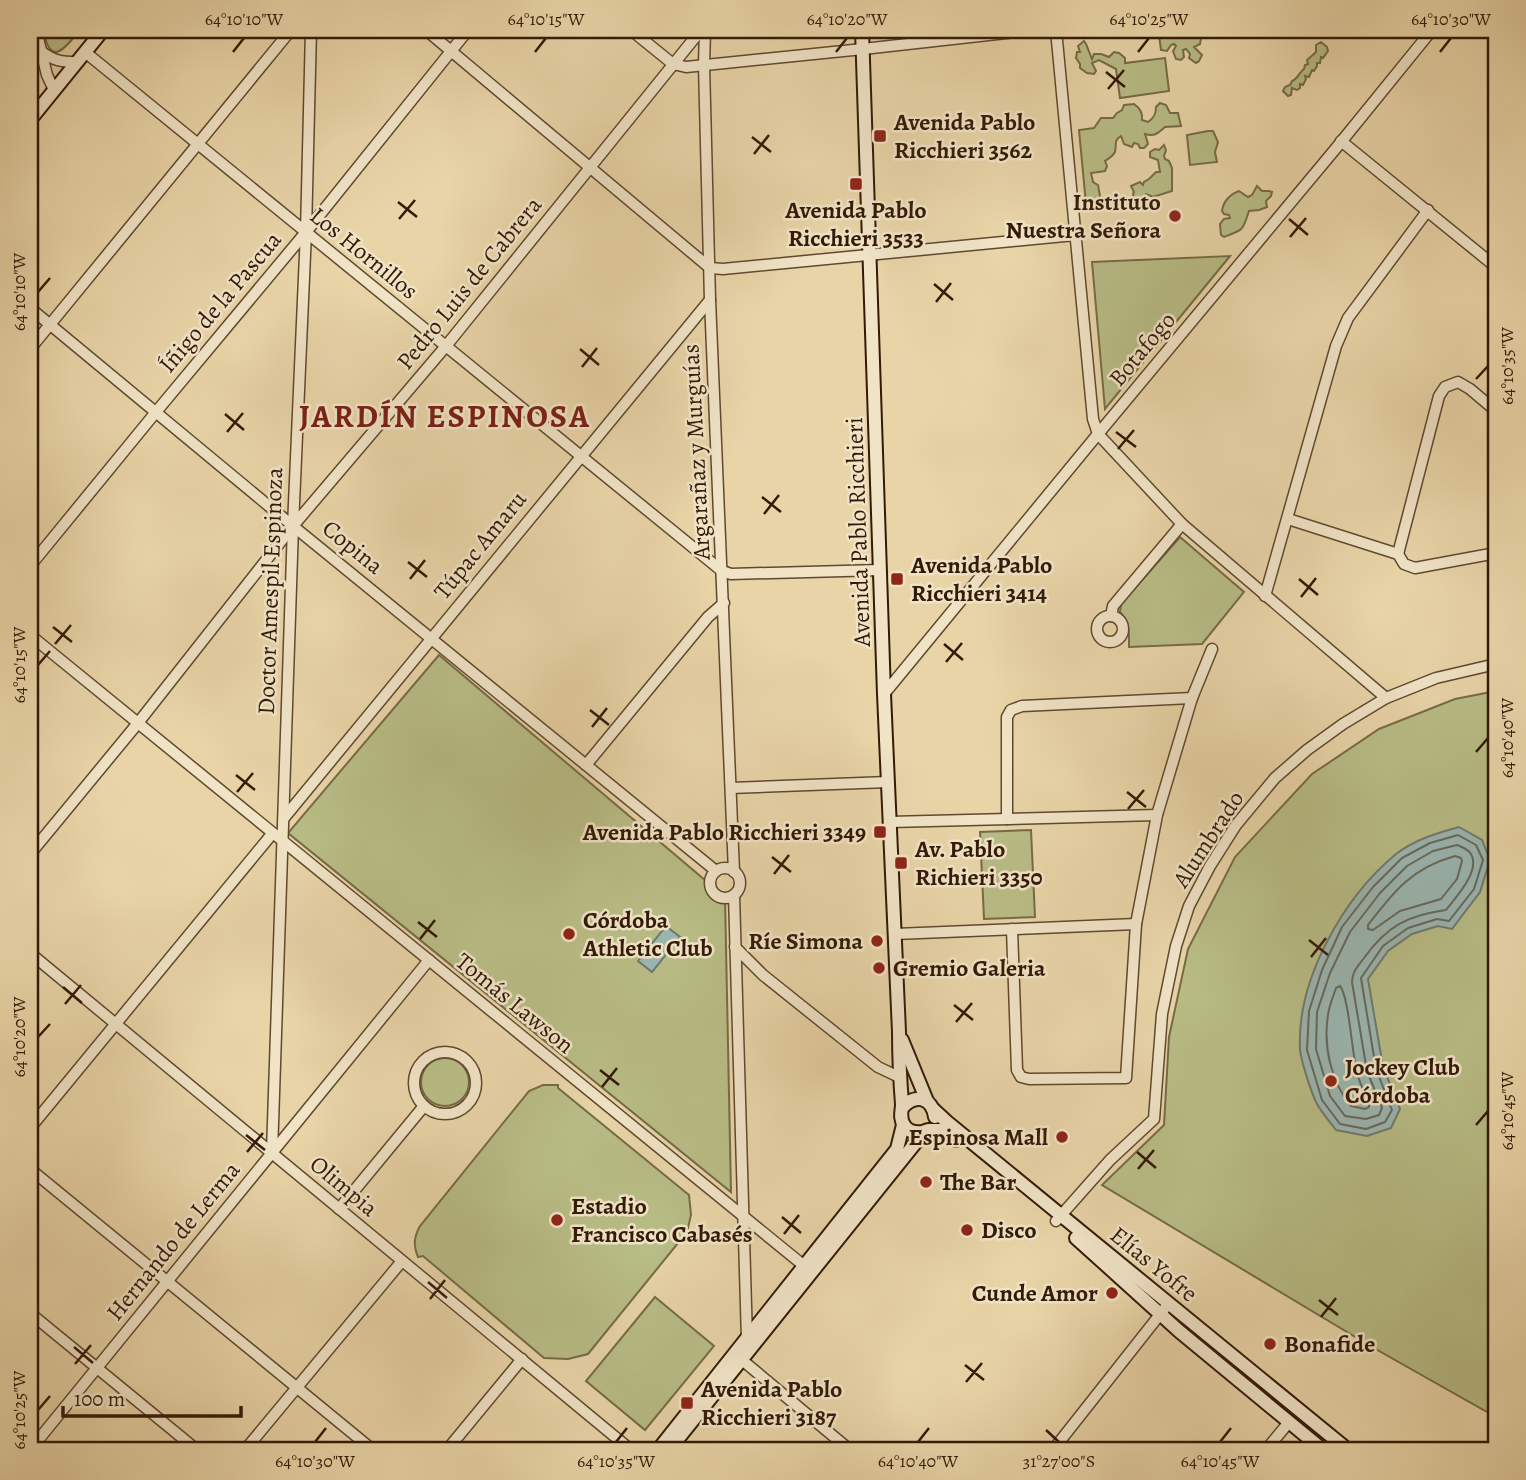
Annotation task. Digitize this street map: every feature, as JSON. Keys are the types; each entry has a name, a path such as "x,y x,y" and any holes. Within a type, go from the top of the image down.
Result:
{"main road":[{"name":"Avenida Pablo Ricchieri","path":"862,30 884,694 902,1108"},
{"path":"30,120 100,31"},
{"name":"Avenida Pablo Ricchieri","path":"899,1032 930,1105"},
{"path":"658,1450 747,1338 808,1269 934,1121 930,1105 921,1099 910,1100 902,1108 903,1125 897,1149 808,1269 742,1360 669,1450"},
{"name":"Elías Yofre","path":"930,1105 1059,1218 1160,1315 1322,1450"},
{"path":"903,1125 912,1132 926,1131"},
{"name":"Elías Yofre","path":"926,1131 942,1130 947,1133 1169,1303 1348,1450"}],"street":[{"path":"36,30 47,75 54,90"},
{"path":"30,349 291,30"},
{"name":"Doctor Amespil Espinoza","path":"272,1153 311,30"},
{"path":"426,30 710,268 723,269 1074,235"},
{"name":"Íñigo de la Pascua","path":"30,566 306,232 468,30"},
{"path":"631,30 673,64 686,67 1033,30"},
{"name":"Pedro Luis de Cabrera","path":"30,854 138,723 293,526 446,346 703,30"},
{"name":"Argarañaz y Murguías","path":"703,30 710,300 734,872"},
{"path":"1056,30 1093,419 1098,434 1182,524 1386,698"},
{"name":"Botafogo","path":"884,694 1432,30"},
{"name":"Los Hornillos","path":"41,51 51,59 61,62 81,57 198,144 722,570"},
{"path":"1340,141 1496,267"},
{"path":"1265,596 1342,329 1358,302 1428,210"},
{"name":"Túpac Amaru","path":"284,819 710,300"},
{"name":"Copina","path":"30,308 716,871"},
{"path":"1398,554 1439,396 1445,387 1458,382 1496,411"},
{"path":"1288,519 1398,554 1404,564 1415,568 1496,553"},
{"path":"1111,616 1113,606 1182,524"},
{"path":"722,570 732,574 880,570"},
{"path":"586,765 708,617 724,603"},
{"name":"Tomás Lawson","path":"30,635 808,1269"},
{"path":"1012,929 1017,1070 1021,1077 1126,1078 1136,924 1157,815 1192,698 1212,649"},
{"name":"Alumbrado","path":"1059,1218 1110,1160 1154,1119 1161,1014 1176,946 1189,906 1236,825 1275,778 1307,750 1386,698 1436,678 1496,664"},
{"path":"1007,819 1007,717 1010,710 1021,706 1192,698"},
{"path":"731,788 888,782"},
{"path":"890,822 1157,815"},
{"path":"30,1128 272,834"},
{"path":"725,868 734,872 740,884 734,895 720,898 712,892 709,883 712,874 725,868"},
{"path":"734,895 747,1338 742,1360 850,1450"},
{"path":"895,934 1136,924"},
{"path":"735,947 763,975 878,1067 899,1077"},
{"name":"Olimpia","path":"30,953 631,1450"},
{"name":"Hernando de Lerma","path":"31,1449 429,960"},
{"path":"736,973 755,972 763,975"},
{"path":"448,1051 467,1060 473,1069 476,1090 464,1108 443,1114 424,1106 414,1088 414,1079 422,1061 429,1055 448,1051"},
{"path":"339,1209 424,1106"},
{"path":"30,1169 373,1450"},
{"path":"245,1450 402,1261"},
{"path":"1053,1450 1169,1303"},
{"path":"30,1313 197,1450"},
{"path":"447,1450 522,1359"},
{"path":"1266,1450 1289,1422"}],"green space":[{"path":"43,30 80,30 63,48 54,52 46,42"},
{"path":"1166,30 1194,30 1201,38 1200,44 1194,47 1202,55 1199,61 1196,63 1189,58 1190,54 1186,49 1183,50 1184,57 1181,60 1176,59 1174,44 1167,51 1161,50 1159,36"},
{"path":"1084,41 1092,59 1094,54 1109,57 1114,52 1125,58 1125,63 1165,58 1169,91 1120,98 1116,69 1099,60 1092,63 1096,71 1094,74 1080,68 1076,58 1077,52 1080,52 1078,46"},
{"path":"1321,42 1328,51 1321,57 1320,63 1317,63 1309,77 1305,76 1303,85 1300,84 1297,90 1292,88 1291,95 1288,96 1283,91 1285,87 1296,79 1308,64 1307,60 1316,52 1316,45"},
{"path":"1160,103 1166,105 1170,113 1178,113 1181,126 1165,127 1154,135 1145,134 1148,144 1144,148 1134,143 1132,147 1124,144 1121,136 1116,141 1115,152 1105,161 1105,171 1091,173 1093,182 1098,185 1102,207 1098,210 1086,204 1079,130 1094,128 1101,118 1113,118 1124,105 1134,104 1141,111 1142,120 1148,122"},
{"path":"1213,131 1218,142 1215,152 1217,162 1190,165 1187,135"},
{"path":"1164,145 1165,159 1172,168 1172,191 1153,197 1146,194 1134,201 1131,186 1140,182 1143,185 1156,172 1160,172 1158,160 1150,157 1150,152 1159,150"},
{"path":"1257,186 1262,191 1272,192 1266,201 1267,207 1249,211 1242,228 1224,237 1221,235 1220,224 1224,219 1230,218 1222,211 1225,202 1239,191 1248,197 1252,195"},
{"path":"1230,256 1105,409 1092,262"},
{"path":"1180,537 1244,592 1202,644 1129,647 1128,628 1120,612 1121,604"},
{"name":"Córdoba Athletic Club","path":"439,655 725,897 731,1192 288,833"},
{"name":"Jockey Club Córdoba","path":"1496,691 1496,1417 1372,1347 1102,1185 1164,1125 1169,1037 1188,949 1235,857 1312,774 1379,729 1455,699"},
{"path":"1031,830 1035,917 984,919 980,832"},
{"path":"445,1058 462,1065 469,1082 462,1099 445,1106 428,1099 421,1082 428,1065"},
{"name":"Estadio Francisco Cabasés","path":"543,1085 558,1085 558,1088 689,1195 691,1215 687,1232 588,1354 568,1359 544,1358 423,1256 418,1257 415,1245 420,1226 529,1091"},
{"path":"655,1297 714,1346 645,1430 586,1381"},
{"path":"1169,1305 1347,1450 1329,1450 1165,1311"}],"water":[{"path":"1459,827 1482,840 1490,860 1480,892 1452,929 1438,926 1412,934 1388,951 1368,979 1383,1067 1400,1109 1391,1128 1367,1136 1336,1130 1315,1099 1300,1048 1306,995 1315,968 1342,917 1358,893 1377,872 1410,845"},
{"path":"666,926 680,937 652,972 638,961"}],"place":[{"name":"Avenida Pablo Ricchieri 3562","path":"880,136"},
{"name":"Avenida Pablo Ricchieri 3533","path":"856,184"},
{"name":"Instituto Nuestra Señora","path":"1175,216"},
{"name":"Avenida Pablo Ricchieri 3414","path":"897,579"},
{"name":"Avenida Pablo Ricchieri 3349","path":"880,832"},
{"name":"Av. Pablo Richieri 3350","path":"901,863"},
{"name":"Córdoba Athletic Club","path":"569,934"},
{"name":"Ríe Simona","path":"877,941"},
{"name":"Gremio Galeria","path":"879,968"},
{"name":"Jockey Club Córdoba","path":"1331,1081"},
{"name":"Espinosa Mall","path":"1062,1137"},
{"name":"The Bar","path":"926,1182"},
{"name":"Estadio Francisco Cabasés","path":"557,1220"},
{"name":"Disco","path":"967,1230"},
{"name":"Cunde Amor","path":"1112,1293"},
{"name":"Bonafide","path":"1270,1344"},
{"name":"Avenida Pablo Ricchieri 3187","path":"687,1403"}],"district":[{"name":"JARDÍN ESPINOSA","path":"445,416"}]}
